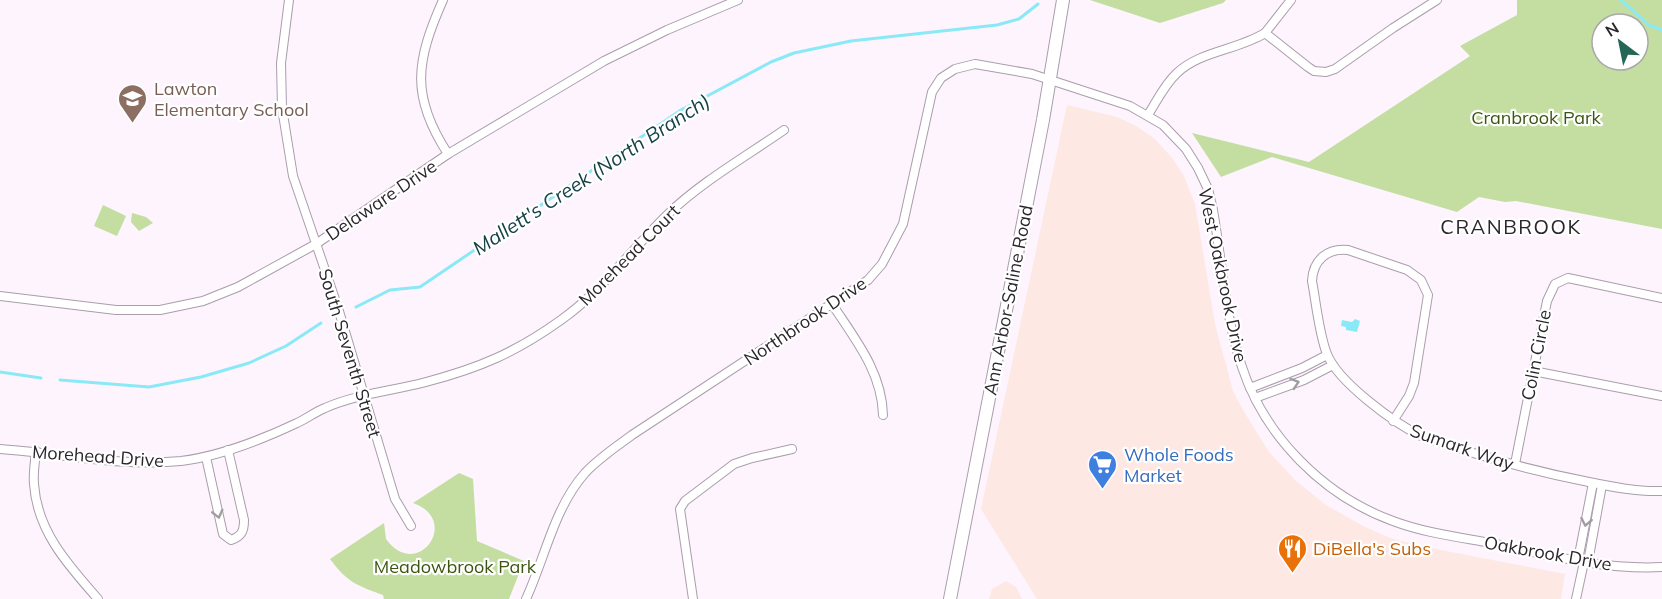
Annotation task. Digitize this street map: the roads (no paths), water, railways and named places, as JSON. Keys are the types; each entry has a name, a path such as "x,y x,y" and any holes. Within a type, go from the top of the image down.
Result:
{"main road":[{"name":"Ann Arbor-Saline Road","path":"950,599 1050,79 1063,0"}],"street":[{"name":"South Seventh Street","path":"289,0 281,63 282,108 292,176 338,308 395,499 411,526"},
{"path":"443,0 423,46 419,80 436,137 448,154"},
{"name":"Delaware Drive","path":"0,296 116,310 160,310 203,301 238,287 316,243 448,154 604,61 656,35 738,0"},
{"path":"1148,115 1164,88 1185,67 1265,33 1291,0"},
{"path":"1265,33 1308,67 1319,72 1326,72 1335,69 1437,0"},
{"name":"Northbrook Drive","path":"526,599 558,516 584,474 632,435 868,280 882,264 903,224 927,110 932,92 940,78 955,69 975,64 1005,68 1050,79"},
{"name":"West Oakbrook Drive","path":"1050,79 1106,97 1148,115 1163,125 1180,143 1198,168 1208,189 1235,341 1255,398 1266,417 1288,447 1313,473 1332,487 1369,511 1392,521 1435,533"},
{"name":"Morehead Court","path":"363,395 424,382 485,365 525,345 590,297 666,216 685,199 784,130"},
{"name":"Sumark Way","path":"1393,421 1409,396 1414,383 1428,303 1426,288 1421,280 1407,270 1340,249 1322,256 1312,271 1327,355 1333,365 1371,403 1393,421 1421,436 1546,474 1648,492 1662,491"},
{"name":"Colin Circle","path":"1515,464 1546,301 1550,292 1561,280 1568,278 1662,298"},
{"path":"832,304 869,359 879,383 883,415"},
{"path":"1251,388 1302,368 1327,355"},
{"path":"1255,398 1304,380 1333,365"},
{"path":"1533,371 1662,396"},
{"name":"Morehead Drive","path":"0,449 143,462 180,461 206,457 266,437 325,408 363,395"},
{"path":"693,599 681,509 685,501 734,464 792,449"},
{"path":"206,457 223,534 231,540 239,537 244,530 244,520 228,450"},
{"path":"36,452 34,482 37,508 49,537 69,566 98,599"},
{"path":"1576,599 1597,484"},
{"name":"Oakbrook Drive","path":"1435,533 1583,561 1627,567 1662,567"}],"water":[{"path":"1355,319 1360,321 1357,332 1346,330 1346,327 1341,326 1342,320 1352,322"}],"waterway":[{"name":"Mallett's Creek (North Branch)","path":"1621,0 1649,25 1662,30"},
{"name":"Mallett's Creek (North Branch)","path":"356,307 390,290 420,287 681,110 771,62 794,53 851,41 997,25 1019,19 1038,4"},
{"name":"Mallett's Creek (North Branch)","path":"60,380 149,387 201,377 249,363 286,346 321,323"},
{"name":"Mallett's Creek (North Branch)","path":"0,372 41,378"}],"place":[{"name":"Lawton Elementary School","path":"133,124"},
{"name":"Whole Foods Market","path":"1103,490"},
{"name":"DiBella's Subs","path":"1292,574"}],"district":[{"name":"CRANBROOK","path":"1511,226"}],"park label":[{"name":"Cranbrook Park","path":"1536,117"},
{"name":"Meadowbrook Park","path":"455,566"}]}
